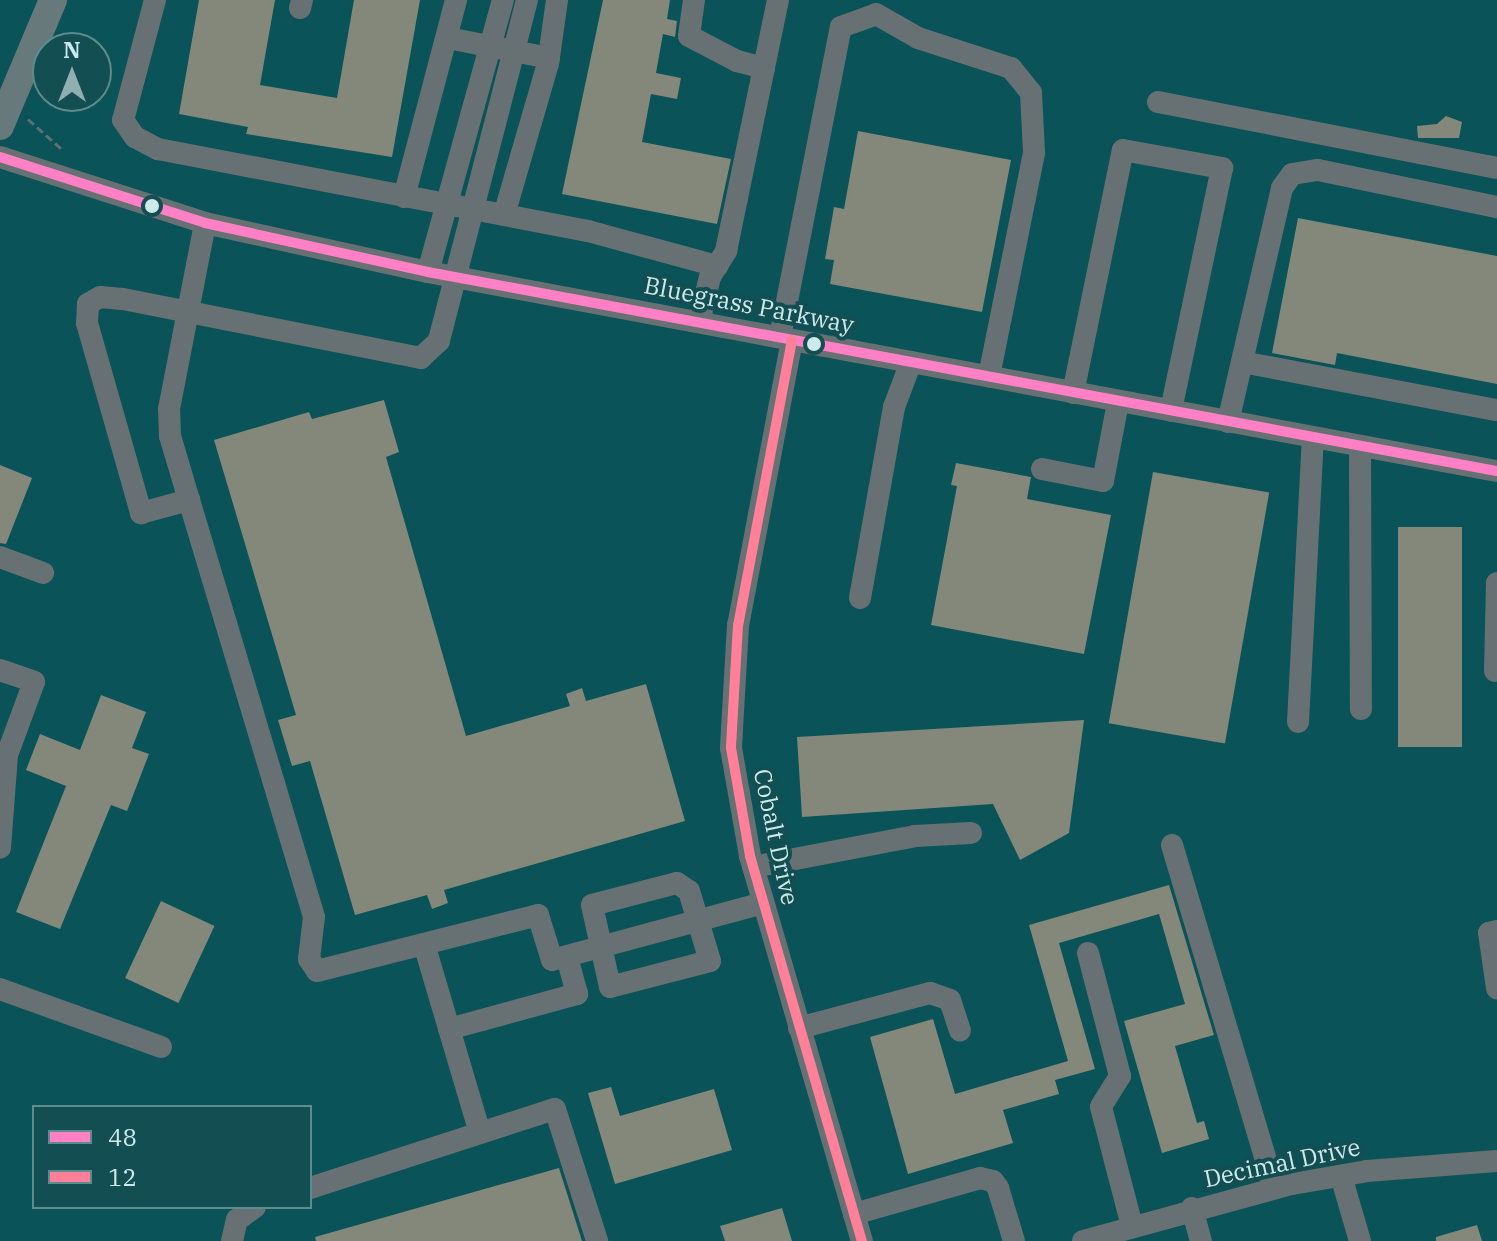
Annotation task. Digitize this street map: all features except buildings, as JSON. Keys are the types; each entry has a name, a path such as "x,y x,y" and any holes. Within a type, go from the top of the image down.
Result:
{"main road":[{"path":"11,121 53,0"}],"street":[{"path":"155,0 123,120 135,137 158,149 588,231 717,266"},
{"path":"404,197 456,0"},
{"path":"189,500 141,513 87,323 88,304 100,297 421,358 439,341 470,210 504,49 503,0"},
{"path":"428,272 446,206 504,49 527,0"},
{"path":"504,215 549,58 557,0"},
{"path":"694,0 689,36 737,61 764,68"},
{"path":"699,322 717,266 726,251 778,0"},
{"name":"Cobalt Drive","path":"862,1241 753,867 731,748 732,673 786,338 841,27 876,14 918,38 1011,68 1031,93 1034,153 989,377"},
{"path":"448,38 549,58"},
{"path":"1158,102 1497,168"},
{"path":"1073,393 1123,150 1210,165 1222,168 1171,411"},
{"name":"Bluegrass Parkway","path":"0,157 205,223 428,272 1497,471"},
{"path":"1228,422 1282,188 1292,174 1318,170 1497,207"},
{"path":"205,223 169,409 170,436 314,917 309,959 317,971 538,915 552,960 763,903"},
{"path":"860,598 894,407 911,362"},
{"path":"1242,362 1497,410"},
{"path":"1042,469 1103,481 1118,402"},
{"path":"1298,722 1313,438"},
{"path":"1360,447 1361,709"},
{"path":"0,557 43,573"},
{"path":"1495,671 1497,583"},
{"path":"0,670 34,682 7,755 0,848"},
{"path":"753,867 915,836 971,833"},
{"path":"1172,845 1274,1188"},
{"path":"677,883 689,891 698,920 710,961 610,987 592,905 677,883"},
{"path":"1497,931 1489,933 1497,988"},
{"path":"424,944 480,1133"},
{"path":"1088,953 1120,1076 1101,1107 1132,1226"},
{"path":"449,1029 577,994 567,956"},
{"path":"0,989 161,1047"},
{"path":"799,1028 930,993 950,1000 960,1030"},
{"path":"312,1187 555,1109 597,1241"},
{"name":"Decimal Drive","path":"1083,1241 1192,1208 1274,1188 1341,1176 1497,1161"},
{"path":"1341,1176 1360,1241"},
{"path":"854,1214 980,1178 993,1181 998,1188 1014,1241"},
{"path":"1192,1208 1201,1241"},
{"path":"232,1241 237,1220 252,1209"}],"path":[{"path":"11,121 64,151"}],"shaded area":[{"path":"0,0 1497,0 1497,1241 0,1241"}],"transit line":[{"name":"48","path":"0,157 205,223 428,272 1497,471"},
{"name":"12","path":"792,340 738,625 731,748 750,856 862,1241"}]}
